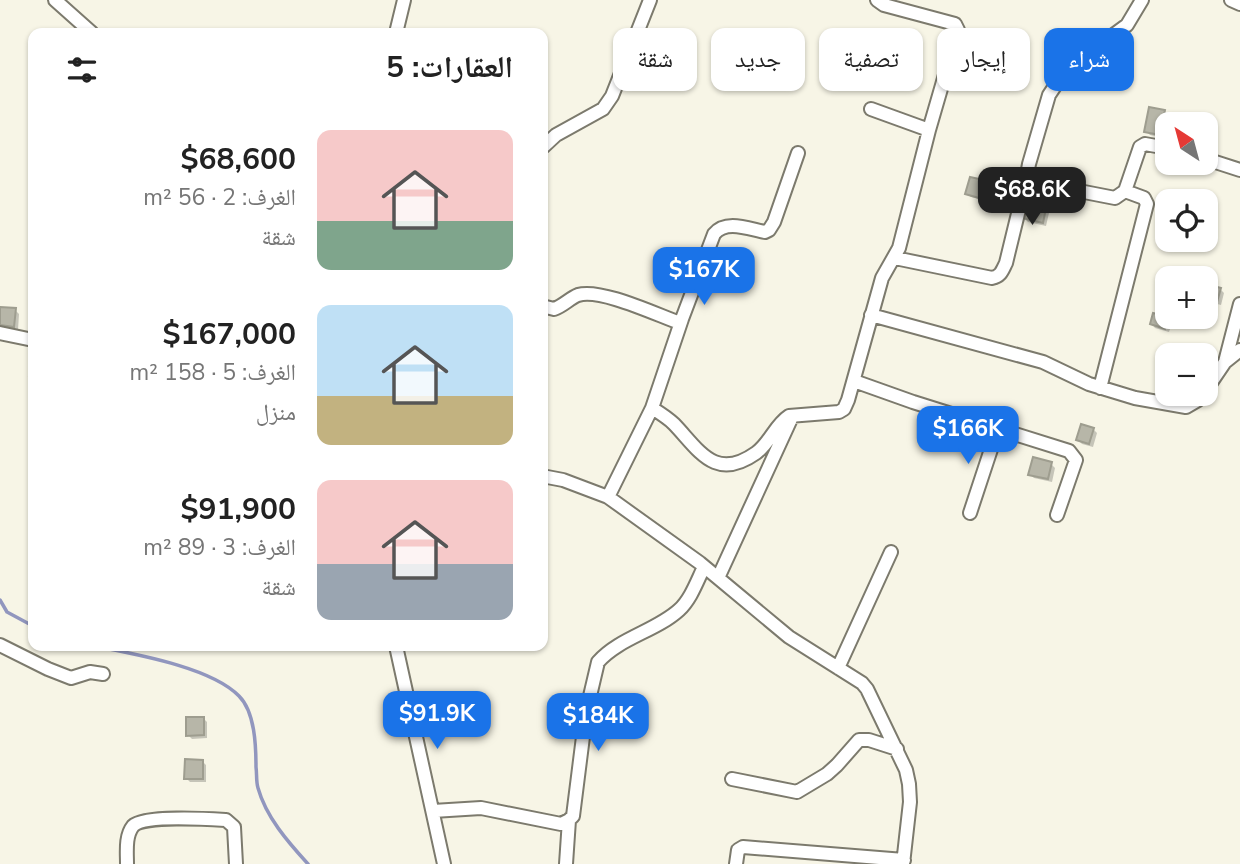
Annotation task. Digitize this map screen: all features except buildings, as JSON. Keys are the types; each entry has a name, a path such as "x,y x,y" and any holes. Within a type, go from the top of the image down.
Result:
{"street":[{"path":"55,0 86,28"},
{"path":"397,28 404,0"},
{"path":"548,142 556,135 603,109 612,96 650,0"},
{"path":"652,408 672,422 709,460 717,463 743,460 757,453 784,419 793,415 839,412 844,409 882,278 899,248 958,30 955,24 884,5 877,0"},
{"path":"895,258 992,278 1002,273 1025,186 1028,164 1049,95 1055,86 1099,47 1127,26 1142,0"},
{"path":"1231,0 1240,4"},
{"path":"871,109 929,130"},
{"path":"1025,186 1033,182 1112,198 1120,196 1125,191 1140,147 1145,144 1155,146"},
{"path":"608,497 652,408 714,233 727,225 765,232 769,230 798,153"},
{"path":"1218,163 1240,170"},
{"path":"1100,388 1147,204 1144,198 1125,191"},
{"path":"548,308 554,309 574,297 592,293 680,324"},
{"path":"1225,362 1240,304"},
{"path":"871,315 1043,362 1100,388 1155,402"},
{"path":"0,333 28,339"},
{"path":"1218,372 1225,362 1240,350"},
{"path":"854,381 1074,455 1076,460 1058,515"},
{"path":"718,578 793,415"},
{"path":"970,513 998,428"},
{"path":"548,477 608,497 704,566 789,637 862,683 897,748 909,784 910,802 904,862 743,847 738,850 736,864"},
{"path":"838,668 891,552"},
{"path":"433,811 481,808 561,824 569,820 573,816 586,713 598,662 617,647 680,609 688,599 704,566"},
{"path":"0,645 71,678 90,672 103,674"},
{"path":"397,651 444,864"},
{"path":"732,779 797,792 827,774 856,741 869,740 897,748"},
{"path":"127,864 127,839 136,824 144,821 186,819 226,820 231,823 234,827 236,864"},
{"path":"566,864 569,820"}],"waterway":[{"path":"0,600 7,612 28,623"},
{"path":"117,651 171,663 210,677 239,696 251,720 257,783 266,809 308,864"}]}
